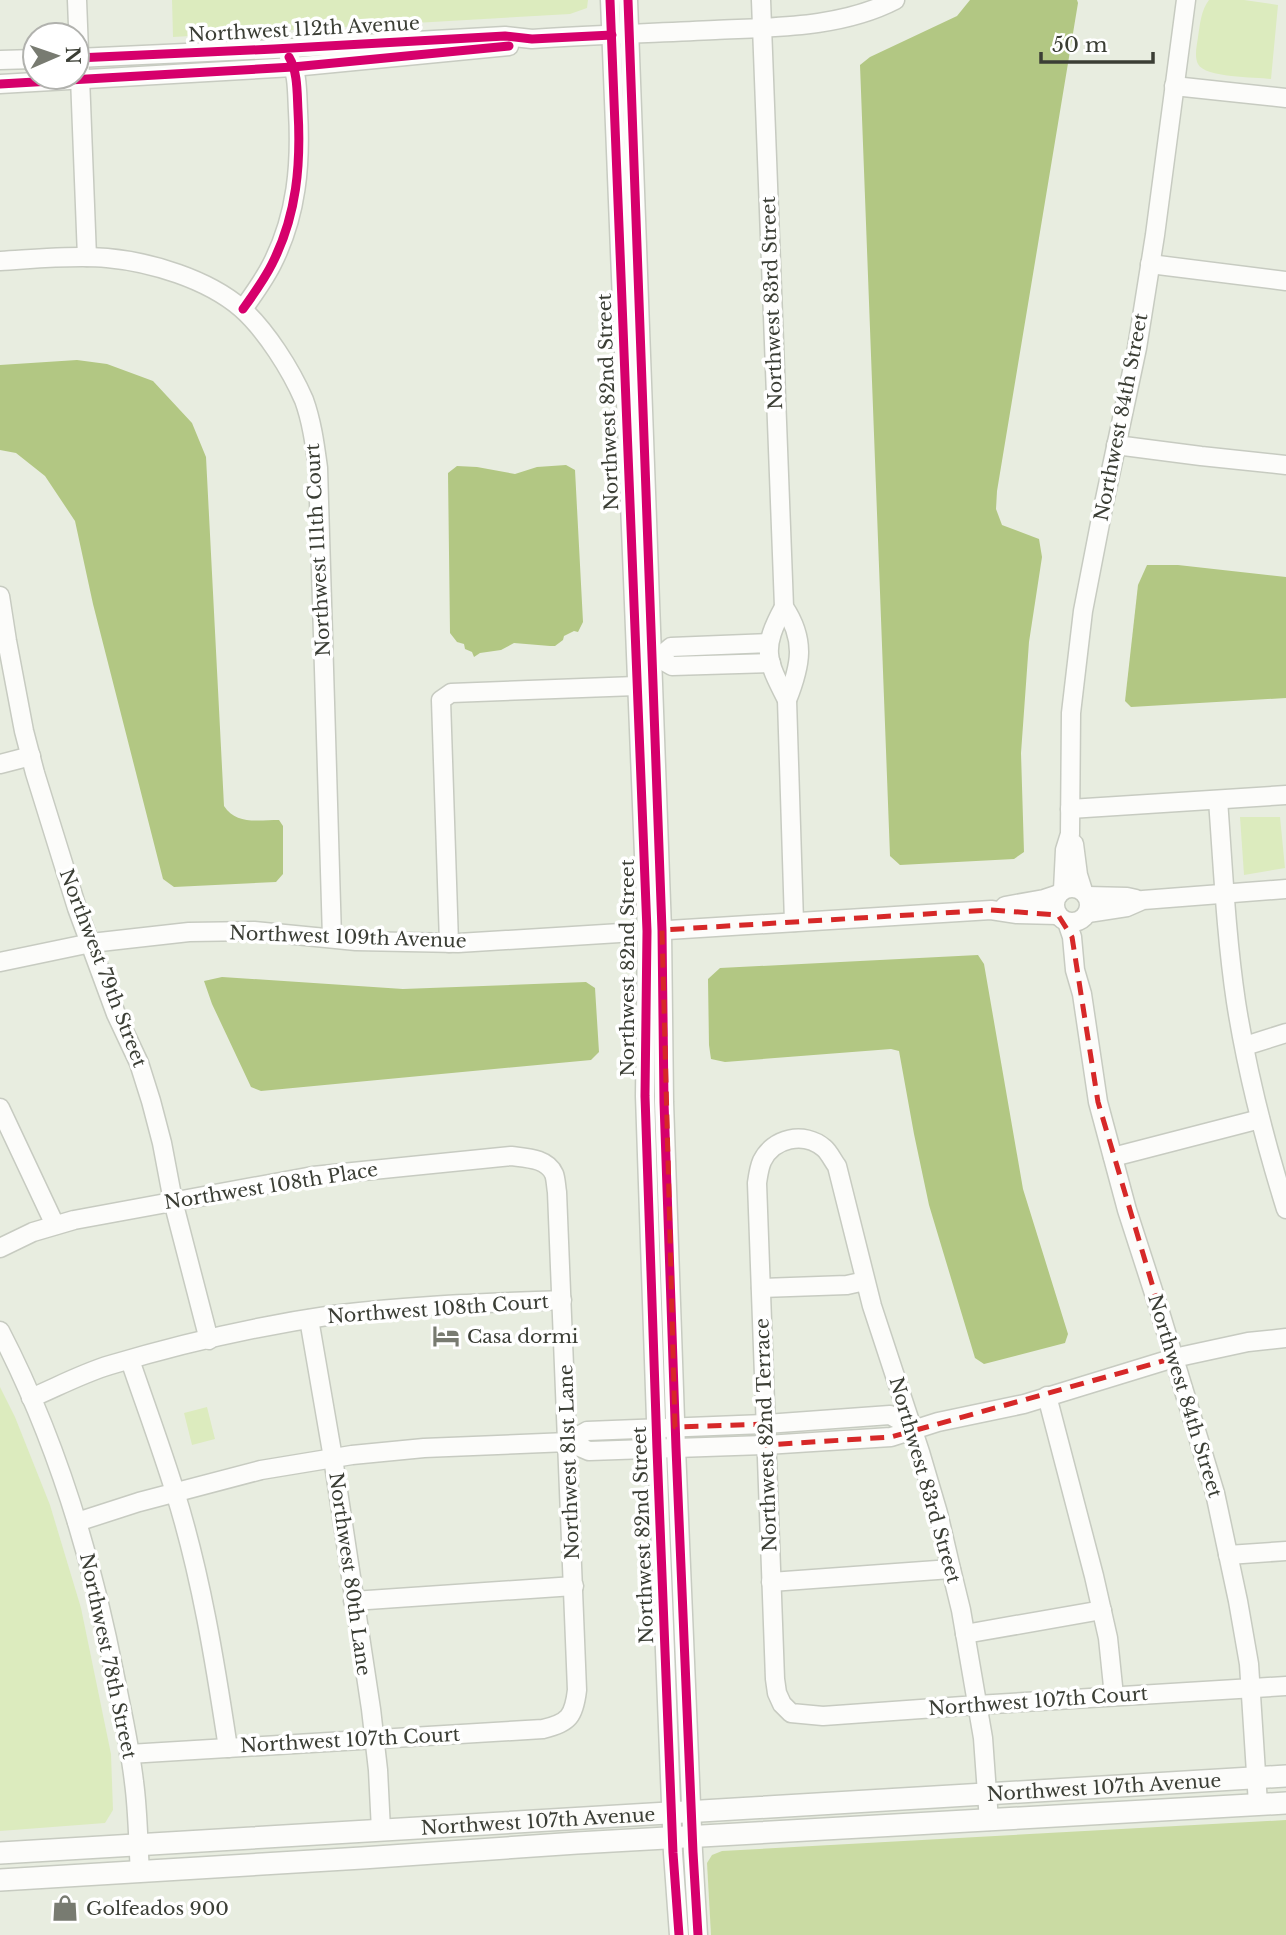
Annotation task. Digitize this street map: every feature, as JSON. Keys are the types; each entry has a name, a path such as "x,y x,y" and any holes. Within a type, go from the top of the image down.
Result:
{"main road":[{"name":"Northwest 107th Avenue","path":"0,1853 1286,1776"},
{"name":"Northwest 107th Avenue","path":"0,1880 1286,1803"}],"street":[{"path":"77,0 77,21"},
{"name":"Northwest 82nd Street","path":"610,0 621,34"},
{"name":"Northwest 82nd Street","path":"628,0 621,34 648,658 655,931 645,1096 657,1449 681,1813 679,1935"},
{"name":"Northwest 83rd Street","path":"761,0 784,607 772,629 767,651 775,678 787,700"},
{"name":"Northwest 112th Avenue","path":"91,57 505,36 532,39 761,28 850,16 895,0"},
{"name":"Northwest 84th Street","path":"1078,909 1055,904 1061,892 1065,850 1070,834 1071,713 1083,611 1137,348 1186,0"},
{"name":"Northwest 112th Avenue","path":"91,78 293,67 509,46 532,39"},
{"path":"243,309 272,264 294,203 299,172 293,67 289,57 274,50"},
{"path":"0,60 21,59"},
{"name":"Northwest 112th Avenue","path":"0,84 21,83"},
{"path":"1174,86 1286,98"},
{"path":"80,91 87,257"},
{"name":"Northwest 111th Court","path":"0,261 108,258 144,264 177,274 228,298 243,309 259,327 290,373 304,402 313,432 318,482 332,938"},
{"path":"1150,264 1286,281"},
{"path":"1116,445 1286,464"},
{"name":"Northwest 79th Street","path":"0,596 7,676 90,943 139,1063 162,1143 173,1201 209,1340"},
{"name":"Northwest 83rd Street","path":"784,607 795,623 799,651 797,675 787,700 794,922"},
{"path":"648,658 671,647 769,643"},
{"path":"648,658 672,666 771,663"},
{"name":"Northwest 82nd Street","path":"648,658 636,687 655,931 665,1116 676,1427 681,1813"},
{"path":"449,943 440,700 451,693 636,687"},
{"path":"0,764 31,756"},
{"path":"1070,809 1286,795"},
{"path":"1218,800 1236,1002 1260,1119 1283,1190 1286,1209"},
{"name":"Northwest 84th Street","path":"1070,834 1075,848 1078,875 1082,994 1098,1102 1127,1210 1215,1493 1249,1664 1258,1804"},
{"name":"Northwest 109th Avenue","path":"0,962 90,943 189,932 254,932 449,943 991,910 1044,899 1073,887 1078,909"},
{"name":"Northwest 109th Avenue","path":"991,910 1017,914 1078,909 1126,897 1143,900 1286,889"},
{"path":"1245,1046 1286,1033"},
{"path":"0,1108 55,1226"},
{"path":"1113,1157 1260,1119"},
{"name":"Northwest 82nd Terrace","path":"791,1713 782,1704 776,1686 757,1183 761,1163 766,1154 791,1138 808,1139 825,1148"},
{"name":"Northwest 83rd Street","path":"825,1148 837,1166 865,1281 938,1513 965,1634 983,1738 989,1821"},
{"name":"Northwest 108th Place","path":"0,1248 33,1232 74,1220 313,1176 511,1156 534,1158 546,1164"},
{"name":"Northwest 81st Lane","path":"546,1164 554,1173 557,1192 574,1586 577,1690 575,1707 569,1718"},
{"path":"761,1288 847,1285 865,1281"},
{"name":"Northwest 108th Court","path":"31,1398 107,1366 209,1340 309,1319 405,1308 562,1300"},
{"name":"Northwest 80th Lane","path":"309,1319 333,1458 374,1739 382,1830"},
{"name":"Northwest 78th Street","path":"0,1331 20,1369 66,1487 104,1618 134,1781 139,1872"},
{"path":"77,1522 139,1502 261,1470 333,1458 424,1448 568,1442 589,1451 766,1446 891,1437 912,1429 1024,1404 1174,1358 1248,1342 1286,1338"},
{"path":"130,1360 175,1492 206,1614 229,1748"},
{"path":"1047,1396 1102,1610 1114,1696"},
{"path":"568,1442 587,1431 765,1424 890,1415 912,1429"},
{"path":"1228,1555 1286,1551"},
{"path":"771,1582 951,1569"},
{"path":"353,1601 574,1586"},
{"path":"965,1634 1102,1610"},
{"name":"Northwest 107th Court","path":"791,1713 822,1716 1286,1686"},
{"name":"Northwest 107th Court","path":"129,1754 543,1729 559,1725 569,1718"},
{"name":"Northwest 82nd Street","path":"682,1838 698,1935"}],"highlighted area":[{"path":"991,910 1058,915 1072,937 1098,1102 1174,1358 891,1437 766,1445 766,1424 675,1427 662,930"}],"shaded area":[{"path":"172,0 588,0 587,8 570,14 173,37"},
{"path":"970,0 1077,0 1078,3 997,491 996,509 1002,525 1039,539 1042,557 1029,642 1021,753 1024,852 1014,859 900,865 890,856 860,65 870,57 957,16"},
{"path":"1209,0 1244,0 1278,5 1271,79 1210,72 1198,64 1196,50 1200,22"},
{"path":"77,360 107,364 153,381 192,423 206,457 224,806 241,819 279,820 283,826 283,874 276,882 174,887 163,879 93,604 75,521 45,476 16,453 0,450 0,365"},
{"path":"566,465 575,470 583,622 578,632 564,636 555,646 514,643 501,650 480,653 474,657 472,652 465,649 464,644 457,642 450,633 448,473 457,466 515,474 537,467"},
{"path":"1147,565 1178,565 1286,577 1286,698 1131,707 1125,701 1138,585"},
{"path":"1240,817 1280,817 1285,868 1244,875"},
{"path":"978,955 984,964 1023,1189 1068,1334 1065,1343 984,1364 975,1358 929,1205 899,1051 891,1049 725,1062 711,1059 708,979 720,968"},
{"path":"222,977 403,989 586,982 595,988 599,1052 591,1060 261,1091 251,1087 204,981"},
{"path":"0,1387 15,1417 50,1505 81,1608 111,1754 113,1810 105,1823 0,1831"},
{"path":"207,1407 215,1439 192,1445 184,1413"},
{"path":"1286,1820 1286,1935 711,1935 707,1863 712,1855 722,1851"}],"cycle path":[{"path":"610,0 647,931 645,1096 657,1449 673,1853 679,1935"},
{"path":"628,0 662,930 664,1102 676,1448 698,1935"},
{"path":"91,57 505,36 532,39 612,35"},
{"path":"0,84 293,67 509,46"},
{"path":"243,309 272,264 292,208 298,170 299,131 296,76 289,57"}],"place":[{"name":"Casa dormi","path":"446,1336"},
{"name":"Golfeados 900","path":"65,1908"}]}
